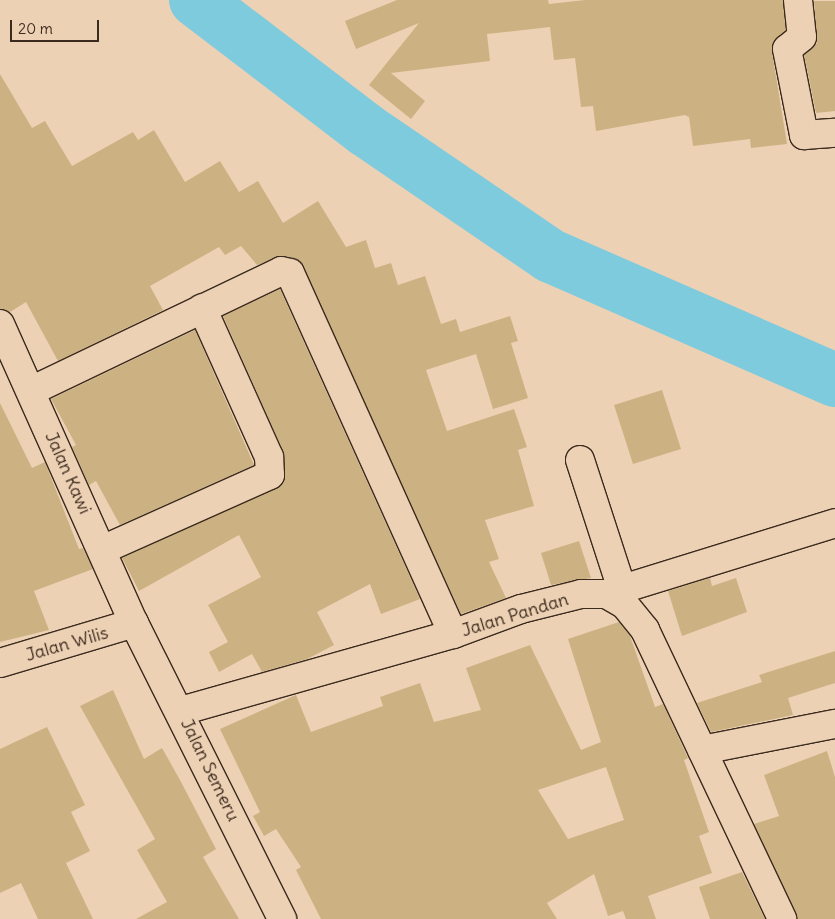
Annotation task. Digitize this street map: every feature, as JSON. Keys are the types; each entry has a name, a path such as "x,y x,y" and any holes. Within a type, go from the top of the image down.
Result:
{"street":[{"path":"798,0 802,37 787,48 804,135 835,133"},
{"path":"31,391 282,271 290,273 453,634"},
{"path":"102,550 264,482 270,475 270,457 202,308"},
{"name":"Jalan Kawi","path":"0,324 134,623"},
{"path":"580,460 614,592 645,630 782,919"},
{"name":"Jalan Pandan","path":"181,711 453,634 521,609 581,594 614,592 835,522"},
{"name":"Jalan Wilis","path":"0,663 134,623"},
{"name":"Jalan Semeru","path":"134,623 181,711 282,919"},
{"path":"702,750 835,724"}],"building":[{"path":"397,0 548,0 549,4 585,0 783,0 786,30 773,43 772,52 787,144 751,148 750,139 693,146 689,117 685,115 596,131 593,106 581,107 575,58 554,60 550,27 487,34 490,61 391,73 425,101 411,119 369,85 419,23 356,49 345,21"},
{"path":"814,1 835,1 835,111 816,113 804,55 817,43"},
{"path":"0,74 32,128 45,121 72,166 133,132 138,140 154,130 185,182 220,161 239,192 258,181 283,223 318,201 346,247 366,240 375,268 391,263 398,285 425,276 441,324 456,319 460,332 510,316 518,341 511,343 528,398 493,409 476,354 426,370 447,431 514,409 527,447 518,450 534,506 485,520 499,559 489,562 506,598 461,614 299,261 284,256 257,265 241,246 225,255 219,247 150,286 163,310 58,361 26,302 10,312 0,309"},
{"path":"280,289 420,599 381,614 370,584 317,612 334,645 307,659 262,672 252,654 219,672 209,652 228,642 208,605 261,577 239,535 139,591 122,558 284,483 283,451 223,316"},
{"path":"195,330 254,465 120,525 96,481 89,485 72,447 76,445 51,399"},
{"path":"662,390 681,449 633,464 614,405"},
{"path":"0,403 32,468 45,462 79,549 83,548 93,569 34,591 49,630 0,642"},
{"path":"579,541 591,578 551,585 541,553"},
{"path":"710,578 712,586 736,578 747,612 682,636 668,591"},
{"path":"619,622 630,636 655,707 663,704 688,758 684,760 709,832 699,836 712,873 648,896 656,919 626,919 623,911 608,916 594,874 547,903 557,919 321,919 296,870 301,867 276,829 264,836 253,816 260,812 220,729 296,695 311,732 383,706 380,697 420,683 434,722 481,710 466,668 530,645 581,750 601,742 568,639","holes":["606,767 624,820 568,839 538,790"]},
{"path":"835,651 835,683 788,698 793,715 711,732 697,703 762,682 759,675"},
{"path":"113,690 144,759 162,748 180,780 216,849 203,857 239,919 136,919 167,902 137,850 155,839 80,706"},
{"path":"47,727 85,805 71,812 90,851 66,863 93,919 38,919 21,883 0,893 0,749"},
{"path":"827,751 835,777 835,919 797,919 754,824 779,816 764,775"},
{"path":"742,872 765,919 710,919 699,887"}],"waterway":[{"path":"196,0 366,130 551,256 835,380"}]}
